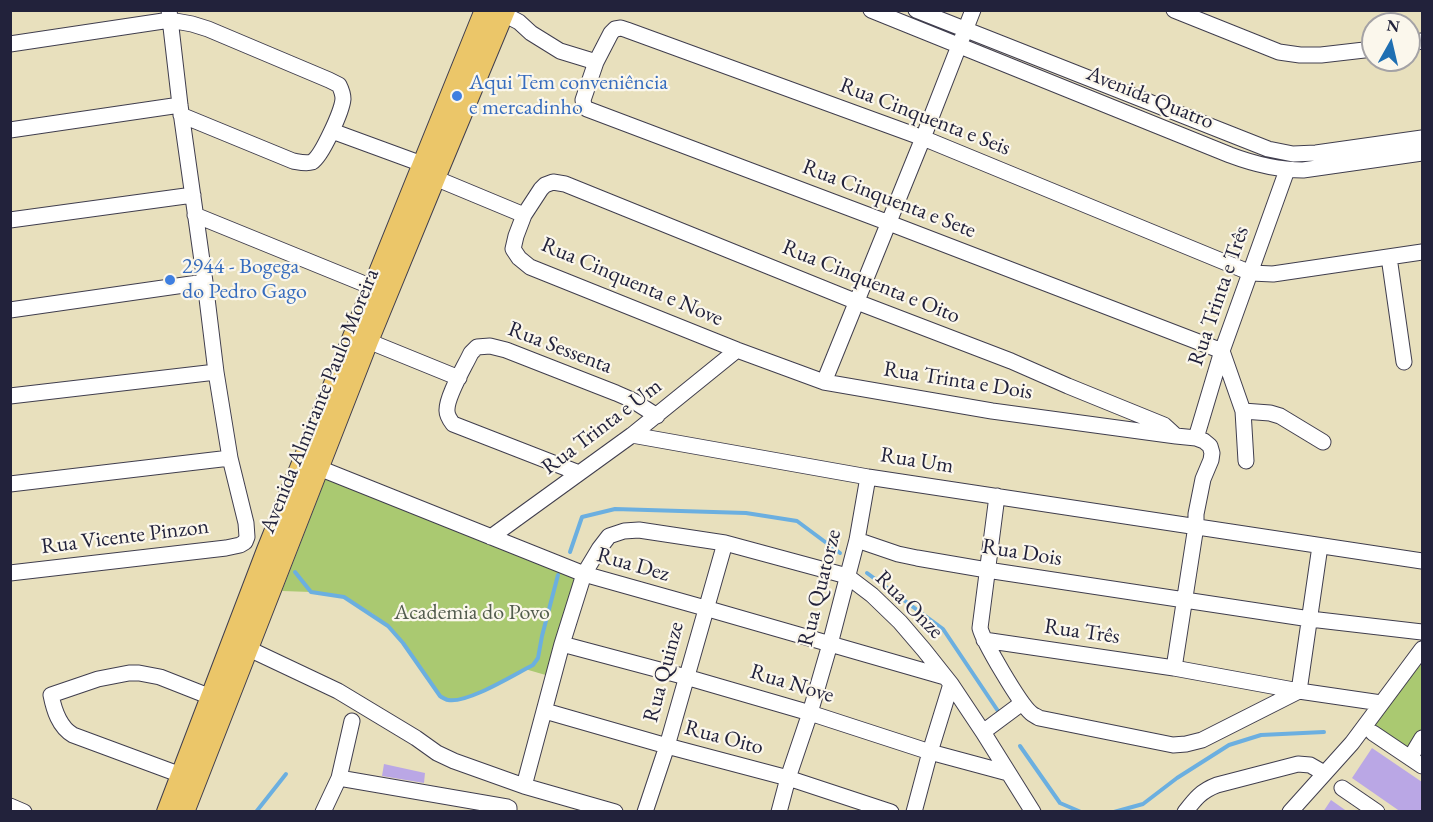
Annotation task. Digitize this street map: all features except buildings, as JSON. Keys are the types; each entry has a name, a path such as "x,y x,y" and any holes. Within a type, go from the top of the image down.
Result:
{"main road":[{"name":"Avenida Almirante Paulo Moreira","path":"184,812 267,550 372,287 428,171 498,11"},
{"name":"Avenida Almirante Paulo Moreira","path":"167,812 181,775 247,648 320,468 428,171"}],"street":[{"name":"Avenida Quatro","path":"871,10 1248,162 1287,170 1303,170 1422,153"},
{"name":"Avenida Quatro","path":"916,10 1268,149 1293,154 1422,138"},
{"path":"824,382 973,10"},
{"path":"1174,10 1279,52 1321,55 1361,50"},
{"path":"498,11 519,21 531,33 560,51 596,62"},
{"path":"170,15 216,372 230,458 246,523 245,542 267,550"},
{"path":"10,44 170,15 339,85 343,98 332,131 319,155 311,162 302,163 181,110 10,130"},
{"name":"Rua Cinquenta e Seis","path":"596,62 611,33 621,28 923,138 1251,273"},
{"name":"Rua Cinquenta e Sete","path":"596,62 583,100 587,109 1222,351"},
{"path":"332,131 428,171 524,215"},
{"name":"Rua Trinta e Três","path":"1196,438 1222,351 1287,170"},
{"name":"Rua Cinquenta e Oito","path":"524,215 546,185 553,182 565,184 857,302 1011,361 1164,425 1176,435 1204,441 1210,446 1212,453 1203,479 1196,526"},
{"path":"10,220 193,195"},
{"path":"195,215 372,287"},
{"name":"Rua Cinquenta e Nove","path":"524,215 513,249 519,258 530,267 737,350"},
{"path":"1251,273 1273,274 1422,252"},
{"path":"1389,257 1404,362"},
{"path":"10,310 205,282"},
{"path":"368,341 459,378"},
{"name":"Rua Sessenta","path":"579,473 453,424 447,410 448,400 471,353 477,347 490,346 506,350 616,393 657,416"},
{"name":"Rua Trinta e Dois","path":"737,350 824,382 992,411 1176,435"},
{"name":"Rua Trinta e Um","path":"491,537 633,435 737,350"},
{"path":"1222,351 1243,411 1246,461"},
{"path":"10,396 216,372"},
{"path":"1243,411 1280,416 1323,442"},
{"name":"Rua Um","path":"633,435 868,477 1422,561"},
{"path":"10,484 230,458"},
{"name":"Rua Dez","path":"320,468 584,574 830,644 948,681"},
{"name":"Rua Quatorze","path":"780,812 788,778 830,644 857,540 868,477"},
{"path":"997,496 980,622 981,634 1027,708 1039,718 1173,745 1202,740 1299,691 1320,546"},
{"path":"1174,668 1196,526"},
{"name":"Rua Onze","path":"584,574 598,549 609,536 624,531 639,530 724,543 847,576 872,595 900,622 948,681 1033,812"},
{"name":"Rua Dois","path":"857,540 898,554 987,570 1310,619 1422,632"},
{"name":"Rua Vicente Pinzon","path":"10,573 226,548 245,542"},
{"name":"Rua Quinze","path":"645,812 667,746 724,543"},
{"path":"524,786 562,644 584,574"},
{"name":"Rua Três","path":"984,640 1174,668 1299,691 1381,703"},
{"name":"Rua Nove","path":"562,644 686,677 810,713 930,752 1008,772"},
{"path":"247,648 338,691 437,753 454,761 524,786 615,812"},
{"path":"1290,812 1352,743 1422,649"},
{"path":"181,775 67,732 56,714 51,695 98,679 139,673 160,677 219,700"},
{"path":"914,812 948,681"},
{"path":"983,732 1027,708"},
{"name":"Rua Oito","path":"545,711 788,778 891,812"},
{"path":"322,812 339,778 352,721"},
{"path":"1373,733 1416,762 1422,738"},
{"path":"1185,812 1207,789 1237,780 1298,764 1310,765 1324,773"},
{"path":"339,778 507,807 508,812"},
{"path":"1342,788 1377,812"},
{"path":"10,806 24,812"}],"green space":[{"name":"Academia do Povo","path":"327,475 579,576 549,676 525,669 466,698 447,700 440,696 403,643 373,614 344,597 282,591"},
{"path":"1422,663 1422,731 1409,751 1370,727"}],"waterway":[{"path":"570,552 582,517 615,509 746,513 797,521 840,553"},
{"path":"295,572 311,592 344,597 388,626 403,643 440,696 448,700 456,700 478,693 533,665 538,658 558,575"},
{"path":"867,573 943,629 998,711"},
{"path":"1114,812 1143,804 1177,778 1229,745 1261,735 1324,732"},
{"path":"1020,746 1060,803 1081,812"},
{"path":"256,812 286,774"}],"place":[{"name":"Aqui Tem conveniência e mercadinho","path":"457,96"},
{"name":"2944 - Bogega do Pedro Gago","path":"170,280"}]}
